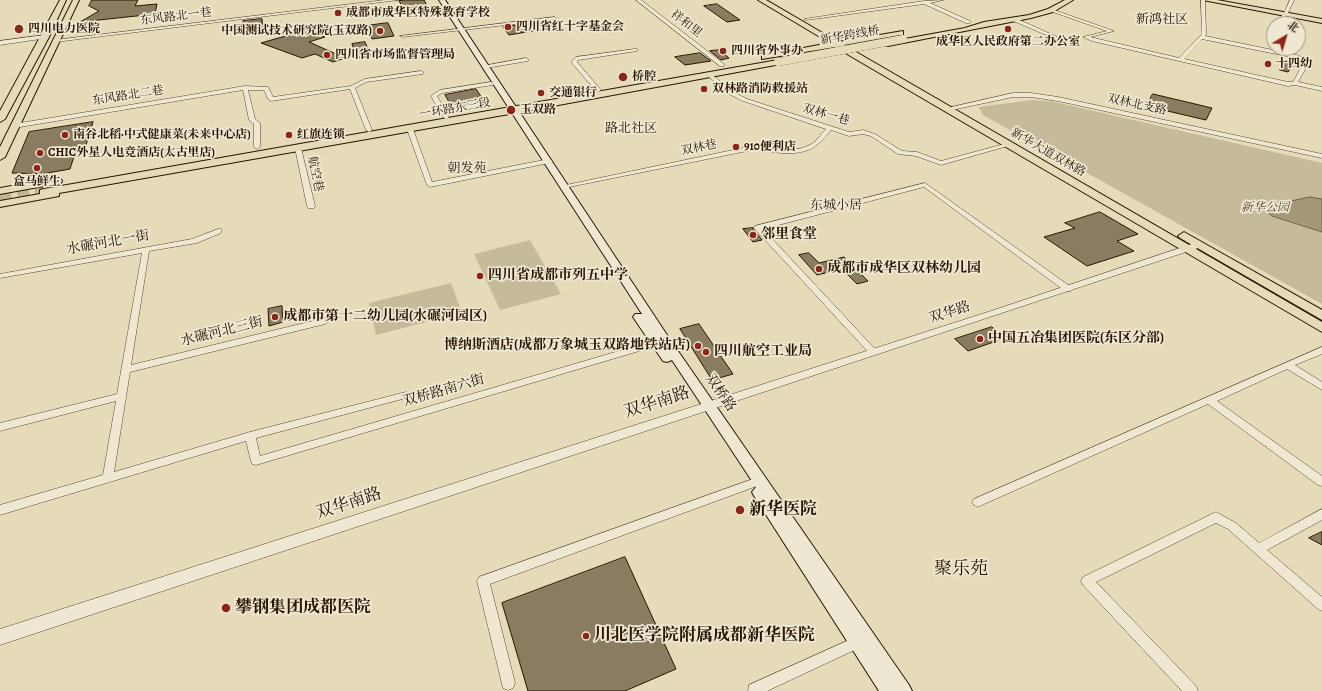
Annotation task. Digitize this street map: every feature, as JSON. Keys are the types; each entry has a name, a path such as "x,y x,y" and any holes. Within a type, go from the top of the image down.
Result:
{"main road":[{"path":"1,117 45,37 63,0"},
{"path":"0,157 76,0"},
{"path":"437,0 486,66 510,108"},
{"path":"442,0 491,84 510,108"},
{"name":"新华大道双林路","path":"761,0 958,107 1322,316"},
{"name":"新华大道双林路","path":"772,0 806,19 847,47 947,109 1322,328"},
{"path":"674,78 686,71 722,65 965,30 990,22 1037,12 1061,0"},
{"path":"674,78 711,76 847,47 916,30 968,22 990,22 1013,19 1052,11 1070,0"},
{"path":"1205,0 1322,20"},
{"path":"1217,0 1285,14"},
{"name":"新华跨线桥","path":"674,78 990,22"},
{"name":"一环路东三段","path":"284,147 298,148 410,129 598,90 674,78"},
{"name":"一环路东三段","path":"284,147 369,130 510,108 674,78"},
{"name":"双桥路","path":"510,108 660,342 904,691"},
{"path":"0,204 39,192 257,147 284,147"},
{"path":"0,207 39,192 230,163 284,147"},
{"name":"双桥路","path":"546,162 566,187 660,342"},
{"path":"0,180 27,186 39,192"},
{"path":"0,191 27,186"},
{"name":"双桥路","path":"706,406 752,483 890,691"}],"street":[{"name":"东风路北一巷","path":"55,41 396,0"},
{"name":"祥和里","path":"638,0 722,65"},
{"path":"919,0 968,22"},
{"path":"806,19 941,0"},
{"path":"1180,60 1204,34 1205,0"},
{"path":"1285,14 1292,0"},
{"path":"1052,11 1112,31 1085,36 1090,38 1288,84 1295,83 1322,89"},
{"path":"402,36 533,20 542,17 555,18"},
{"path":"1013,19 1060,39"},
{"path":"533,20 542,31"},
{"path":"0,43 45,37"},
{"path":"1202,37 1297,57 1307,61 1295,83"},
{"path":"598,90 574,62 576,59 635,50"},
{"path":"486,66 526,60"},
{"path":"369,130 352,87 364,81 420,73"},
{"name":"双林一巷","path":"711,76 733,94 745,100 849,134 863,132 873,135 900,153 917,154 941,163 1008,145"},
{"path":"446,117 434,96 440,92 491,84"},
{"name":"东风路北二巷","path":"14,126 245,88 266,88 271,99 352,87"},
{"path":"245,88 252,120 257,123 257,147"},
{"name":"双林北支路","path":"947,109 1013,95 1031,95 1058,99 1322,156"},
{"name":"双林巷","path":"566,187 757,147 779,152 796,151 814,145 830,128"},
{"path":"410,129 430,185 546,162"},
{"name":"航空巷","path":"298,148 311,206"},
{"path":"873,352 758,228 925,185 1068,288"},
{"name":"水碾河北一街","path":"0,276 194,241 218,231"},
{"name":"双华路","path":"706,406 1198,244"},
{"path":"108,478 146,249"},
{"name":"水碾河北三街","path":"126,370 325,321"},
{"name":"双桥路南六街","path":"250,436 256,460 660,342"},
{"path":"978,502 1322,350"},
{"path":"1288,365 1322,387"},
{"path":"0,510 250,436 406,395"},
{"path":"0,427 122,396"},
{"path":"1210,400 1322,482"},
{"name":"双华南路","path":"0,636 706,406"},
{"path":"508,683 483,581 752,483"},
{"path":"1258,549 1322,514"},
{"path":"1191,691 1087,581 1216,516 1232,526 1322,605"},
{"path":"754,690 858,642"}],"green space":[{"name":"新华公园","path":"1032,100 1050,101 1322,163 1322,304 983,115 979,107"},
{"path":"530,240 561,294 500,310 474,254"},
{"path":"451,283 462,313 376,335 369,303"}],"shaded area":[{"path":"1310,197 1322,199 1322,232 1272,216 1267,212 1287,202"}],"building":[{"path":"92,0 138,0 135,6 157,4 155,14 80,22 99,11 89,6"},
{"path":"424,0 429,9 406,12 399,1"},
{"path":"717,4 740,20 727,22 704,6"},
{"path":"262,19 263,31 243,33 243,21"},
{"name":"中国测试技术研究院(玉双路)","path":"388,23 394,36 372,39 366,26"},
{"path":"531,24 538,30 509,35 503,27"},
{"path":"294,25 325,37 309,42 345,58 333,62 315,54 302,58 261,43 296,33"},
{"path":"365,42 371,56 357,58 352,44"},
{"path":"719,50 729,58 721,60 710,51"},
{"path":"700,53 711,61 685,65 675,57"},
{"path":"1284,63 1293,65 1288,72 1280,70"},
{"path":"476,89 484,101 452,107 445,95"},
{"path":"1153,94 1212,108 1206,120 1146,106"},
{"path":"93,122 86,145 77,147 70,169 42,174 12,173 29,132"},
{"path":"1100,212 1138,234 1117,241 1134,251 1087,266 1044,237 1075,228 1065,223"},
{"name":"邻里食堂","path":"753,228 762,240 753,242 743,229"},
{"name":"成都市成华区双林幼儿园","path":"809,253 819,263 844,257 868,281 857,284 842,269 817,275 799,255"},
{"name":"成都市第十二幼儿园(水碾河园区)","path":"282,306 283,322 269,326 268,309"},
{"name":"四川航空工业局","path":"699,324 733,374 712,380 680,329"},
{"name":"中国五冶集团医院(东区分部)","path":"992,327 1005,338 968,351 955,339"},
{"path":"1322,532 1322,545 1309,538"},
{"name":"川北医学院附属成都新华医院","path":"625,557 676,669 625,691 528,691 502,603"}],"tunnel":[{"path":"0,200 44,192"}],"place":[{"name":"成都市成华区特殊教育学校","path":"338,13"},
{"name":"四川省红十字基金会","path":"508,27"},
{"name":"四川电力医院","path":"19,29"},
{"name":"成华区人民政府第二办公室","path":"1008,29"},
{"name":"中国测试技术研究院(玉双路)","path":"380,31"},
{"name":"四川省外事办","path":"723,51"},
{"name":"四川省市场监督管理局","path":"327,55"},
{"name":"十四幼","path":"1268,64"},
{"name":"桥腔","path":"623,77"},
{"name":"双林路消防救援站","path":"704,89"},
{"name":"交通银行","path":"541,93"},
{"name":"玉双路","path":"511,110"},
{"name":"南谷北稻·中式健康菜(未来中心店)","path":"65,135"},
{"name":"红旗连锁","path":"289,135"},
{"name":"910便利店","path":"736,147"},
{"name":"CHIC外星人电竞酒店(太古里店)","path":"40,153"},
{"name":"盒马鲜生","path":"37,168"},
{"name":"邻里食堂","path":"753,235"},
{"name":"成都市成华区双林幼儿园","path":"819,269"},
{"name":"四川省成都市列五中学","path":"480,276"},
{"name":"成都市第十二幼儿园(水碾河园区)","path":"275,317"},
{"name":"中国五冶集团医院(东区分部)","path":"980,339"},
{"name":"博纳斯酒店(成都万象城玉双路地铁站店)","path":"698,346"},
{"name":"四川航空工业局","path":"706,352"},
{"name":"新华医院","path":"740,510"},
{"name":"攀钢集团成都医院","path":"226,608"},
{"name":"川北医学院附属成都新华医院","path":"586,636"}],"district":[{"name":"新鸿社区","path":"1162,20"},
{"name":"路北社区","path":"631,129"},
{"name":"朝发苑","path":"467,169"},
{"name":"东城小居","path":"836,206"},
{"name":"聚乐苑","path":"961,570"}]}
